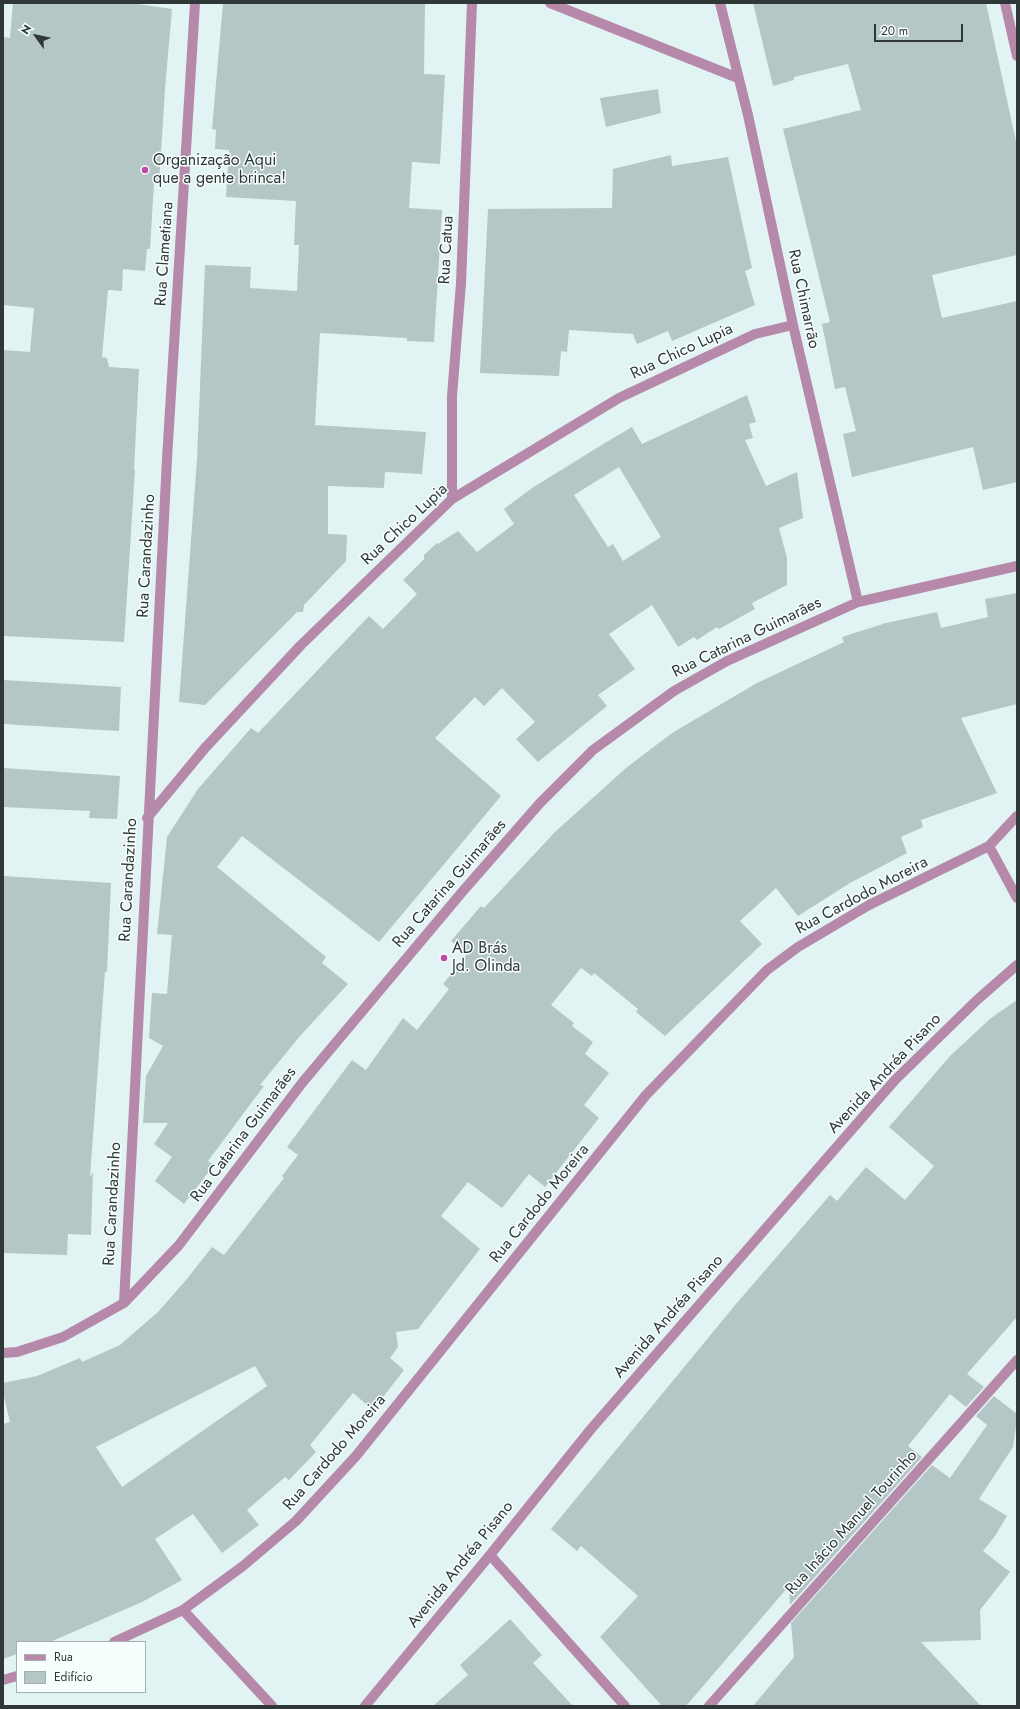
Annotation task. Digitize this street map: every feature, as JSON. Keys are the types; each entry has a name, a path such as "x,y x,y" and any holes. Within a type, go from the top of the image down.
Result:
{"street":[{"name":"Rua Clametiana","path":"167,459 195,3"},
{"name":"Rua Catua","path":"452,499 450,447 452,396 461,283 472,3"},
{"path":"550,3 738,78"},
{"name":"Rua Chimarrão","path":"720,3 748,115 793,325 858,602"},
{"path":"1005,3 1017,56"},
{"name":"Rua Chico Lupia","path":"147,818 205,748 301,645 452,499 619,398 755,334 793,325"},
{"name":"Rua Carandazinho","path":"124,1303 147,818 167,459"},
{"name":"Rua Catarina Guimarães","path":"3,1353 17,1352 63,1336 124,1303 179,1245 302,1083 468,886 540,803 593,750 674,691 727,661 858,602 1017,566"},
{"name":"Rua Cardodo Moreira","path":"116,1641 183,1610 244,1566 296,1521 356,1456 646,1095 767,970 798,947 869,905 989,846 1017,816"},
{"path":"989,846 1017,898"},
{"name":"Avenida Andréa Pisano","path":"365,1706 490,1555 591,1429 896,1080 977,1000 1017,965"},
{"name":"Rua Inácio Manuel Tourinho","path":"709,1706 1017,1360"},
{"path":"490,1555 625,1706"},
{"path":"183,1610 272,1706"},
{"path":"3,1680 16,1676"}],"building":[{"path":"13,3 131,3 172,9 159,184 154,183 150,249 147,249 145,271 123,269 122,291 108,290 102,357 107,358 109,367 139,369 135,470 124,642 3,636 3,350 30,352 34,308 3,305 3,37 10,38"},
{"path":"223,3 425,3 424,74 445,75 440,164 412,162 409,208 442,210 434,342 407,341 407,338 320,333 315,425 426,432 422,474 385,472 384,488 328,486 328,534 347,535 346,561 304,605 303,612 297,612 205,705 179,702 197,459 205,265 251,267 250,288 297,291 299,245 294,245 296,201 226,197 229,150 215,149 216,130 212,129"},
{"path":"753,3 986,3 1017,146 1017,255 932,275 942,318 1017,301 1017,482 983,490 973,447 852,477 843,434 856,431 845,387 835,389 822,324 830,322 783,129 861,110 848,64 794,77 794,80 773,86"},
{"path":"658,89 661,113 606,127 600,98"},
{"path":"671,155 672,166 728,157 752,268 745,271 755,305 672,341 668,331 637,344 633,334 569,330 567,352 561,351 559,376 480,373 488,209 612,208 613,169"},
{"path":"747,395 756,422 749,424 753,438 745,440 766,486 797,472 803,518 779,528 787,558 787,585 752,603 755,609 719,629 717,627 697,640 694,637 678,647 652,605 609,634 635,669 598,695 607,706 538,762 516,739 535,722 502,688 484,706 475,697 435,738 501,796 379,942 242,836 217,867 326,957 322,963 348,984 300,1036 260,1085 264,1086 208,1161 214,1165 184,1204 155,1181 172,1157 154,1144 168,1123 143,1123 146,1076 163,1046 149,1038 152,993 167,994 172,935 157,934 167,837 198,789 251,728 258,733 369,616 383,629 417,594 403,580 424,559 424,555 437,543 438,544 458,531 477,552 514,524 504,509 532,488 632,427 642,444","holes":["619,467 661,537 623,561 613,544 608,547 574,495"]},
{"path":"1017,593 1017,704 961,718 997,793 921,820 923,827 901,837 907,853 850,883 798,916 776,888 740,921 762,944 665,1036 636,1012 638,1009 594,973 592,976 581,968 551,1005 574,1023 572,1026 593,1042 585,1054 609,1073 584,1105 599,1118 545,1187 529,1174 502,1208 468,1182 441,1216 480,1249 418,1329 396,1332 398,1347 390,1358 404,1370 373,1410 353,1393 310,1445 316,1452 289,1480 285,1477 247,1510 259,1525 222,1553 193,1514 155,1539 182,1580 142,1602 52,1641 16,1641 16,1654 3,1659 3,1424 10,1422 3,1393 3,1383 37,1376 80,1358 82,1362 120,1345 158,1312 212,1247 224,1255 284,1178 282,1176 298,1155 287,1147 352,1060 366,1070 403,1018 417,1030 449,989 443,984 467,954 451,941 481,906 484,908 555,832 626,768 672,733 757,683 844,642 842,637 886,623 937,612 941,628 988,617 985,599","holes":["255,1366 267,1386 122,1487 96,1447"]},
{"path":"3,680 121,687 119,731 3,724"},
{"path":"3,768 120,776 117,819 89,818 90,811 3,807"},
{"path":"3,876 111,883 107,972 105,971 90,1177 93,1172 91,1235 68,1234 67,1255 3,1253"},
{"path":"1017,1000 1017,1317 967,1374 984,1387 966,1407 950,1394 908,1446 922,1457 790,1605 789,1586 686,1706 662,1706 600,1637 638,1596 581,1546 577,1551 551,1529 736,1304 830,1195 837,1201 866,1167 905,1200 934,1166 889,1127 950,1056 991,1018"},
{"path":"994,1396 1017,1414 1017,1419 1013,1447 979,1499 1007,1516 995,1536 983,1551 1010,1572 980,1610 981,1640 921,1642 981,1706 753,1706 794,1657 791,1623 932,1465 950,1478 987,1425 976,1416"},
{"path":"510,1619 542,1655 533,1663 573,1706 433,1706 468,1675 460,1665"}],"place":[{"name":"Organização Aqui que a gente brinca!","path":"145,170"},
{"name":"AD Brás Jd. Olinda","path":"444,958"}]}
